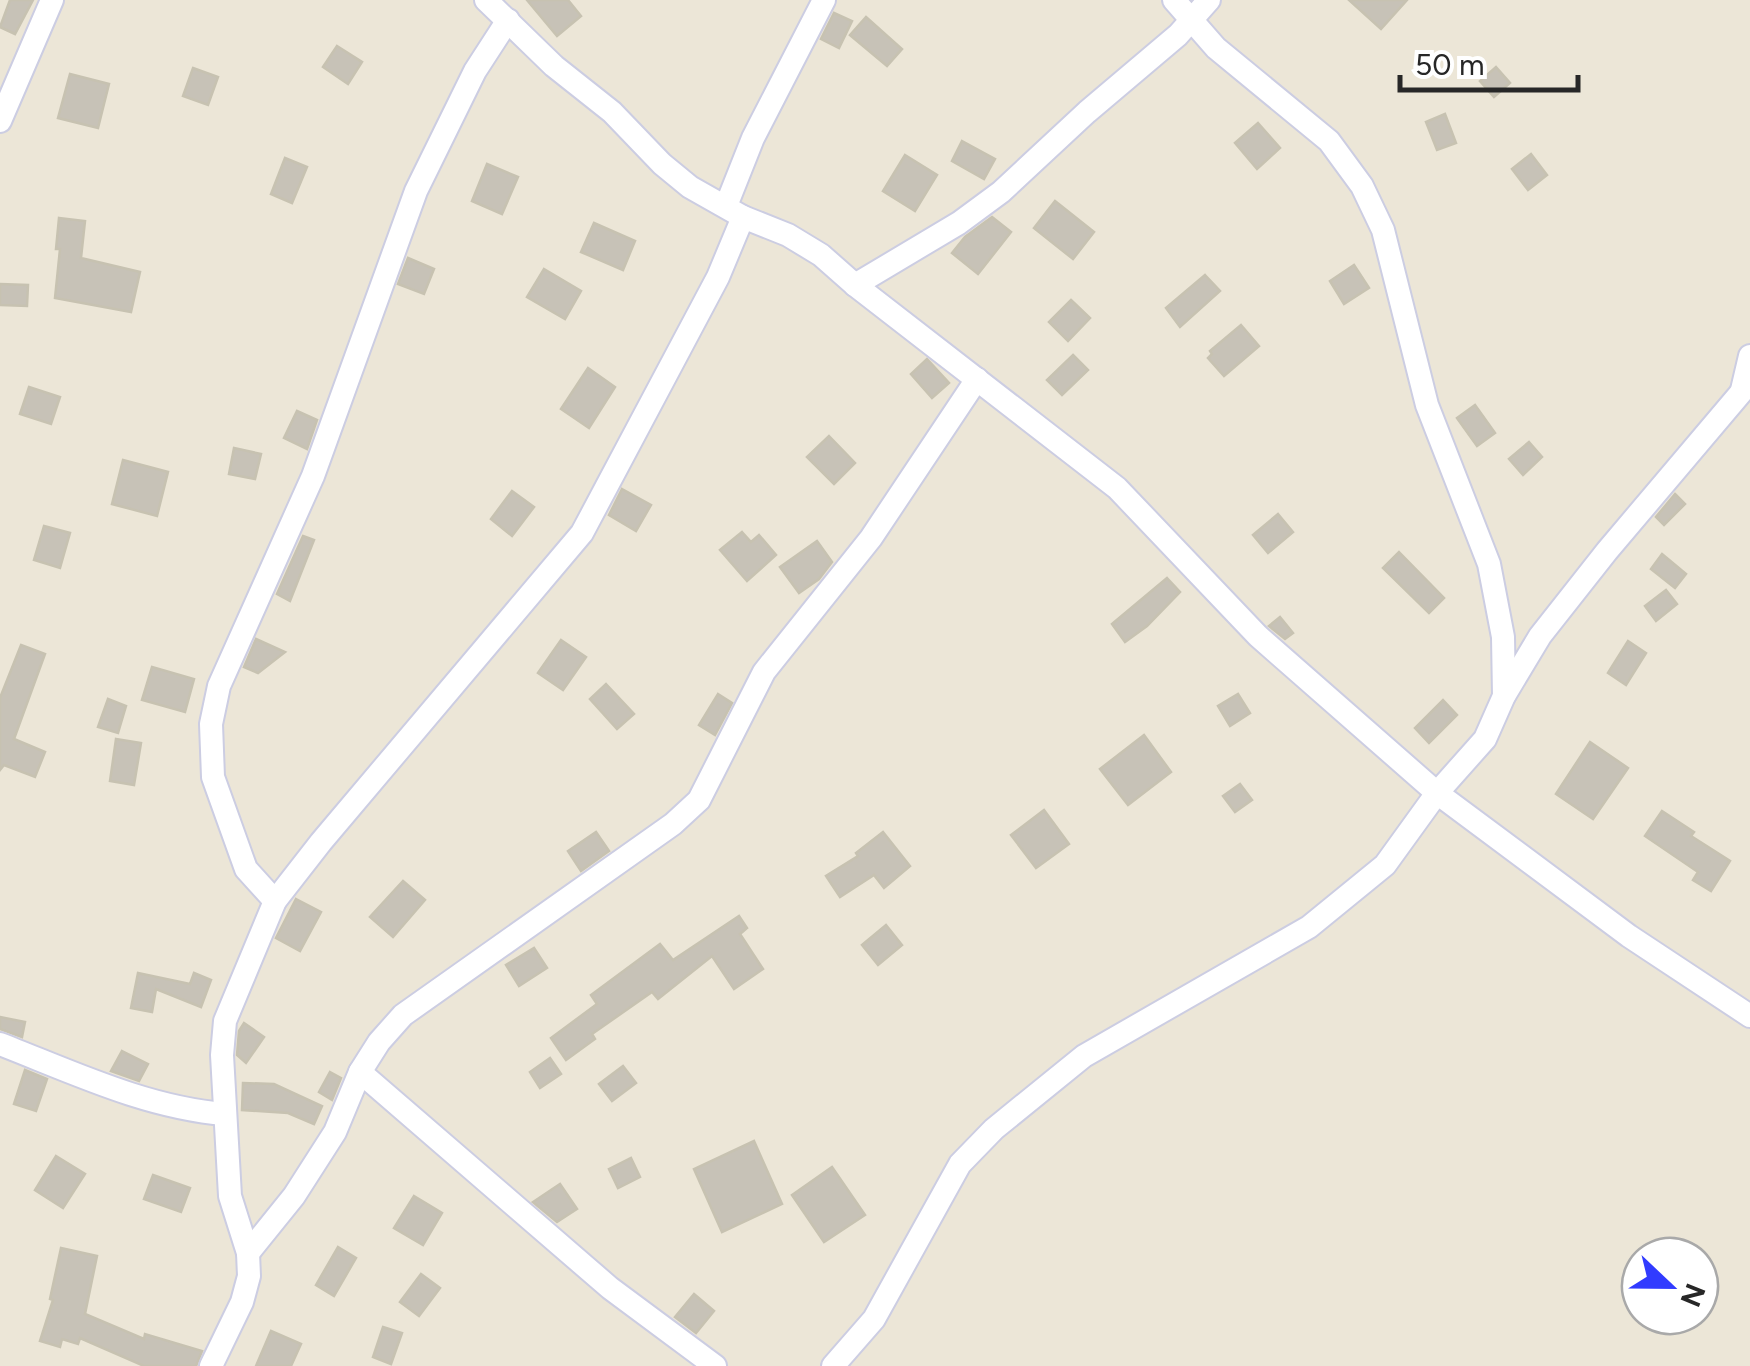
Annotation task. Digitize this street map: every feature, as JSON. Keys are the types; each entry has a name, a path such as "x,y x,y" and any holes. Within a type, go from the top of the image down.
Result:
{"street":[{"path":"0,121 52,0"},
{"path":"486,0 690,187 788,234 821,255 854,285 1117,488 1258,636 1436,793 1629,936 1750,1016"},
{"path":"211,1366 242,1302 249,1276 248,1253 230,1196 222,1055 225,1021 274,902 582,533 718,277 753,138 824,0"},
{"path":"1174,0 1216,48 1329,141 1362,186 1384,230 1427,405 1490,564 1503,636 1504,696"},
{"path":"854,285 1001,192 1178,35 1209,0"},
{"path":"274,902 246,869 212,777 211,724 219,686 313,476 416,191 475,72 508,20"},
{"path":"833,1366 874,1319 960,1164 994,1129 1084,1056 1309,927 1385,865 1436,793 1485,740 1504,696 1540,636 1746,386 1750,356"},
{"path":"248,1253 294,1196 336,1132 360,1072 403,1015 673,824 699,800 764,672 871,538 977,379"},
{"path":"0,1044 129,1093 199,1112 225,1114"},
{"path":"360,1072 610,1288 714,1366"}],"building":[{"path":"10,0 33,0 15,34 0,27"},
{"path":"527,0 568,0 581,16 557,36"},
{"path":"1349,0 1407,0 1381,29"},
{"path":"834,13 852,21 839,48 821,39"},
{"path":"866,17 902,49 887,66 850,35"},
{"path":"337,46 362,62 348,84 323,67"},
{"path":"1496,67 1510,83 1494,97 1480,81"},
{"path":"193,68 218,77 208,105 183,96"},
{"path":"70,74 109,84 98,128 58,118"},
{"path":"1445,114 1456,143 1437,150 1426,122"},
{"path":"1258,123 1280,148 1257,169 1235,143"},
{"path":"962,141 995,159 984,179 952,161"},
{"path":"1531,154 1547,175 1528,190 1512,169"},
{"path":"905,155 937,175 915,211 883,191"},
{"path":"285,158 307,167 292,203 271,194"},
{"path":"487,164 518,177 502,214 472,201"},
{"path":"1055,201 1094,232 1073,259 1034,228"},
{"path":"992,217 1011,232 978,274 952,253 965,237"},
{"path":"59,218 85,221 81,258 140,272 131,312 55,298"},
{"path":"594,223 635,241 623,270 581,252"},
{"path":"408,258 434,269 424,294 398,284"},
{"path":"1354,265 1369,288 1344,304 1330,281"},
{"path":"544,269 581,291 565,319 527,297"},
{"path":"1205,275 1220,291 1180,327 1166,308"},
{"path":"0,284 28,285 27,306 0,305"},
{"path":"1071,300 1090,318 1068,341 1049,322"},
{"path":"1241,325 1259,346 1224,376 1208,358 1210,351"},
{"path":"1073,355 1088,370 1062,395 1047,380"},
{"path":"927,359 949,383 932,398 911,374"},
{"path":"588,368 615,387 589,428 561,409"},
{"path":"29,387 60,397 51,424 20,414"},
{"path":"1475,405 1495,433 1477,446 1457,418"},
{"path":"297,411 317,420 307,449 284,438"},
{"path":"829,436 855,463 834,484 807,457"},
{"path":"1529,442 1542,457 1523,475 1509,459"},
{"path":"234,448 261,454 255,479 229,474"},
{"path":"123,460 168,472 157,516 112,504"},
{"path":"622,489 651,505 636,531 609,515"},
{"path":"512,491 534,507 512,536 491,519"},
{"path":"1675,494 1685,504 1664,525 1656,517"},
{"path":"1278,514 1293,532 1268,553 1253,535"},
{"path":"44,526 70,533 60,568 34,560"},
{"path":"742,532 751,542 759,535 776,555 747,581 720,550"},
{"path":"303,536 314,540 290,601 277,594"},
{"path":"817,541 832,562 819,579 799,593 780,567"},
{"path":"1399,552 1444,598 1429,613 1383,568"},
{"path":"1662,554 1686,574 1675,588 1651,569"},
{"path":"1167,578 1180,592 1125,642 1112,624"},
{"path":"1666,590 1677,604 1656,621 1645,606"},
{"path":"1280,617 1293,633 1285,639 1269,626"},
{"path":"256,639 285,652 258,673 244,667"},
{"path":"561,640 586,657 563,690 538,673"},
{"path":"1628,641 1646,653 1626,685 1608,673"},
{"path":"21,645 45,654 14,739 45,752 35,777 4,765 0,770 0,698"},
{"path":"152,667 194,679 185,712 142,700"},
{"path":"606,684 634,714 617,729 590,699"},
{"path":"718,694 732,703 715,735 699,725"},
{"path":"1238,694 1250,713 1230,726 1218,706"},
{"path":"108,699 126,706 118,733 98,727"},
{"path":"1443,700 1457,715 1429,743 1415,728"},
{"path":"1144,735 1171,772 1128,805 1100,769"},
{"path":"116,739 141,743 134,785 110,781"},
{"path":"1590,742 1628,768 1593,819 1556,794"},
{"path":"1240,784 1252,800 1235,812 1223,796"},
{"path":"1044,810 1069,844 1036,868 1011,835"},
{"path":"1662,811 1730,861 1711,891 1693,880 1698,872 1645,836"},
{"path":"596,832 609,851 581,871 568,851"},
{"path":"883,832 910,866 884,888 874,875 840,897 826,876 858,856 856,853"},
{"path":"403,881 425,900 393,937 370,917"},
{"path":"296,899 321,912 300,951 276,938"},
{"path":"739,916 747,928 740,934 763,969 734,989 712,956 658,999 652,992 592,1034 595,1039 566,1060 551,1038 597,1004 591,995 660,944 673,960"},
{"path":"886,925 902,945 878,965 862,945"},
{"path":"534,948 547,968 519,986 506,965"},
{"path":"138,973 190,984 194,973 211,980 201,1007 156,989 152,1012 131,1008"},
{"path":"0,1017 25,1022 22,1037 0,1029"},
{"path":"244,1023 264,1037 246,1063 237,1055 239,1031"},
{"path":"122,1051 148,1064 139,1081 111,1071"},
{"path":"550,1058 561,1074 540,1088 530,1072"},
{"path":"623,1066 636,1083 612,1101 599,1084"},
{"path":"25,1070 47,1079 36,1111 14,1104"},
{"path":"330,1072 341,1078 332,1100 319,1092"},
{"path":"243,1083 274,1084 322,1106 314,1124 288,1113 242,1110"},
{"path":"754,1141 782,1204 722,1232 694,1169"},
{"path":"56,1156 85,1174 63,1208 35,1190"},
{"path":"631,1158 640,1177 618,1188 609,1169"},
{"path":"832,1167 865,1215 824,1242 792,1195"},
{"path":"153,1175 190,1188 181,1212 144,1199"},
{"path":"560,1184 577,1209 557,1222 533,1202"},
{"path":"414,1196 442,1213 423,1245 394,1228"},
{"path":"338,1247 356,1258 334,1296 316,1285"},
{"path":"61,1248 97,1256 85,1314 144,1339 145,1334 202,1351 196,1366 144,1366 80,1338 78,1344 62,1339 60,1347 40,1341 53,1300 50,1299"},
{"path":"421,1274 440,1288 419,1316 400,1302"},
{"path":"694,1294 714,1311 696,1333 675,1317"},
{"path":"383,1327 402,1333 391,1364 373,1357"},
{"path":"271,1331 301,1344 291,1366 256,1366"}]}
